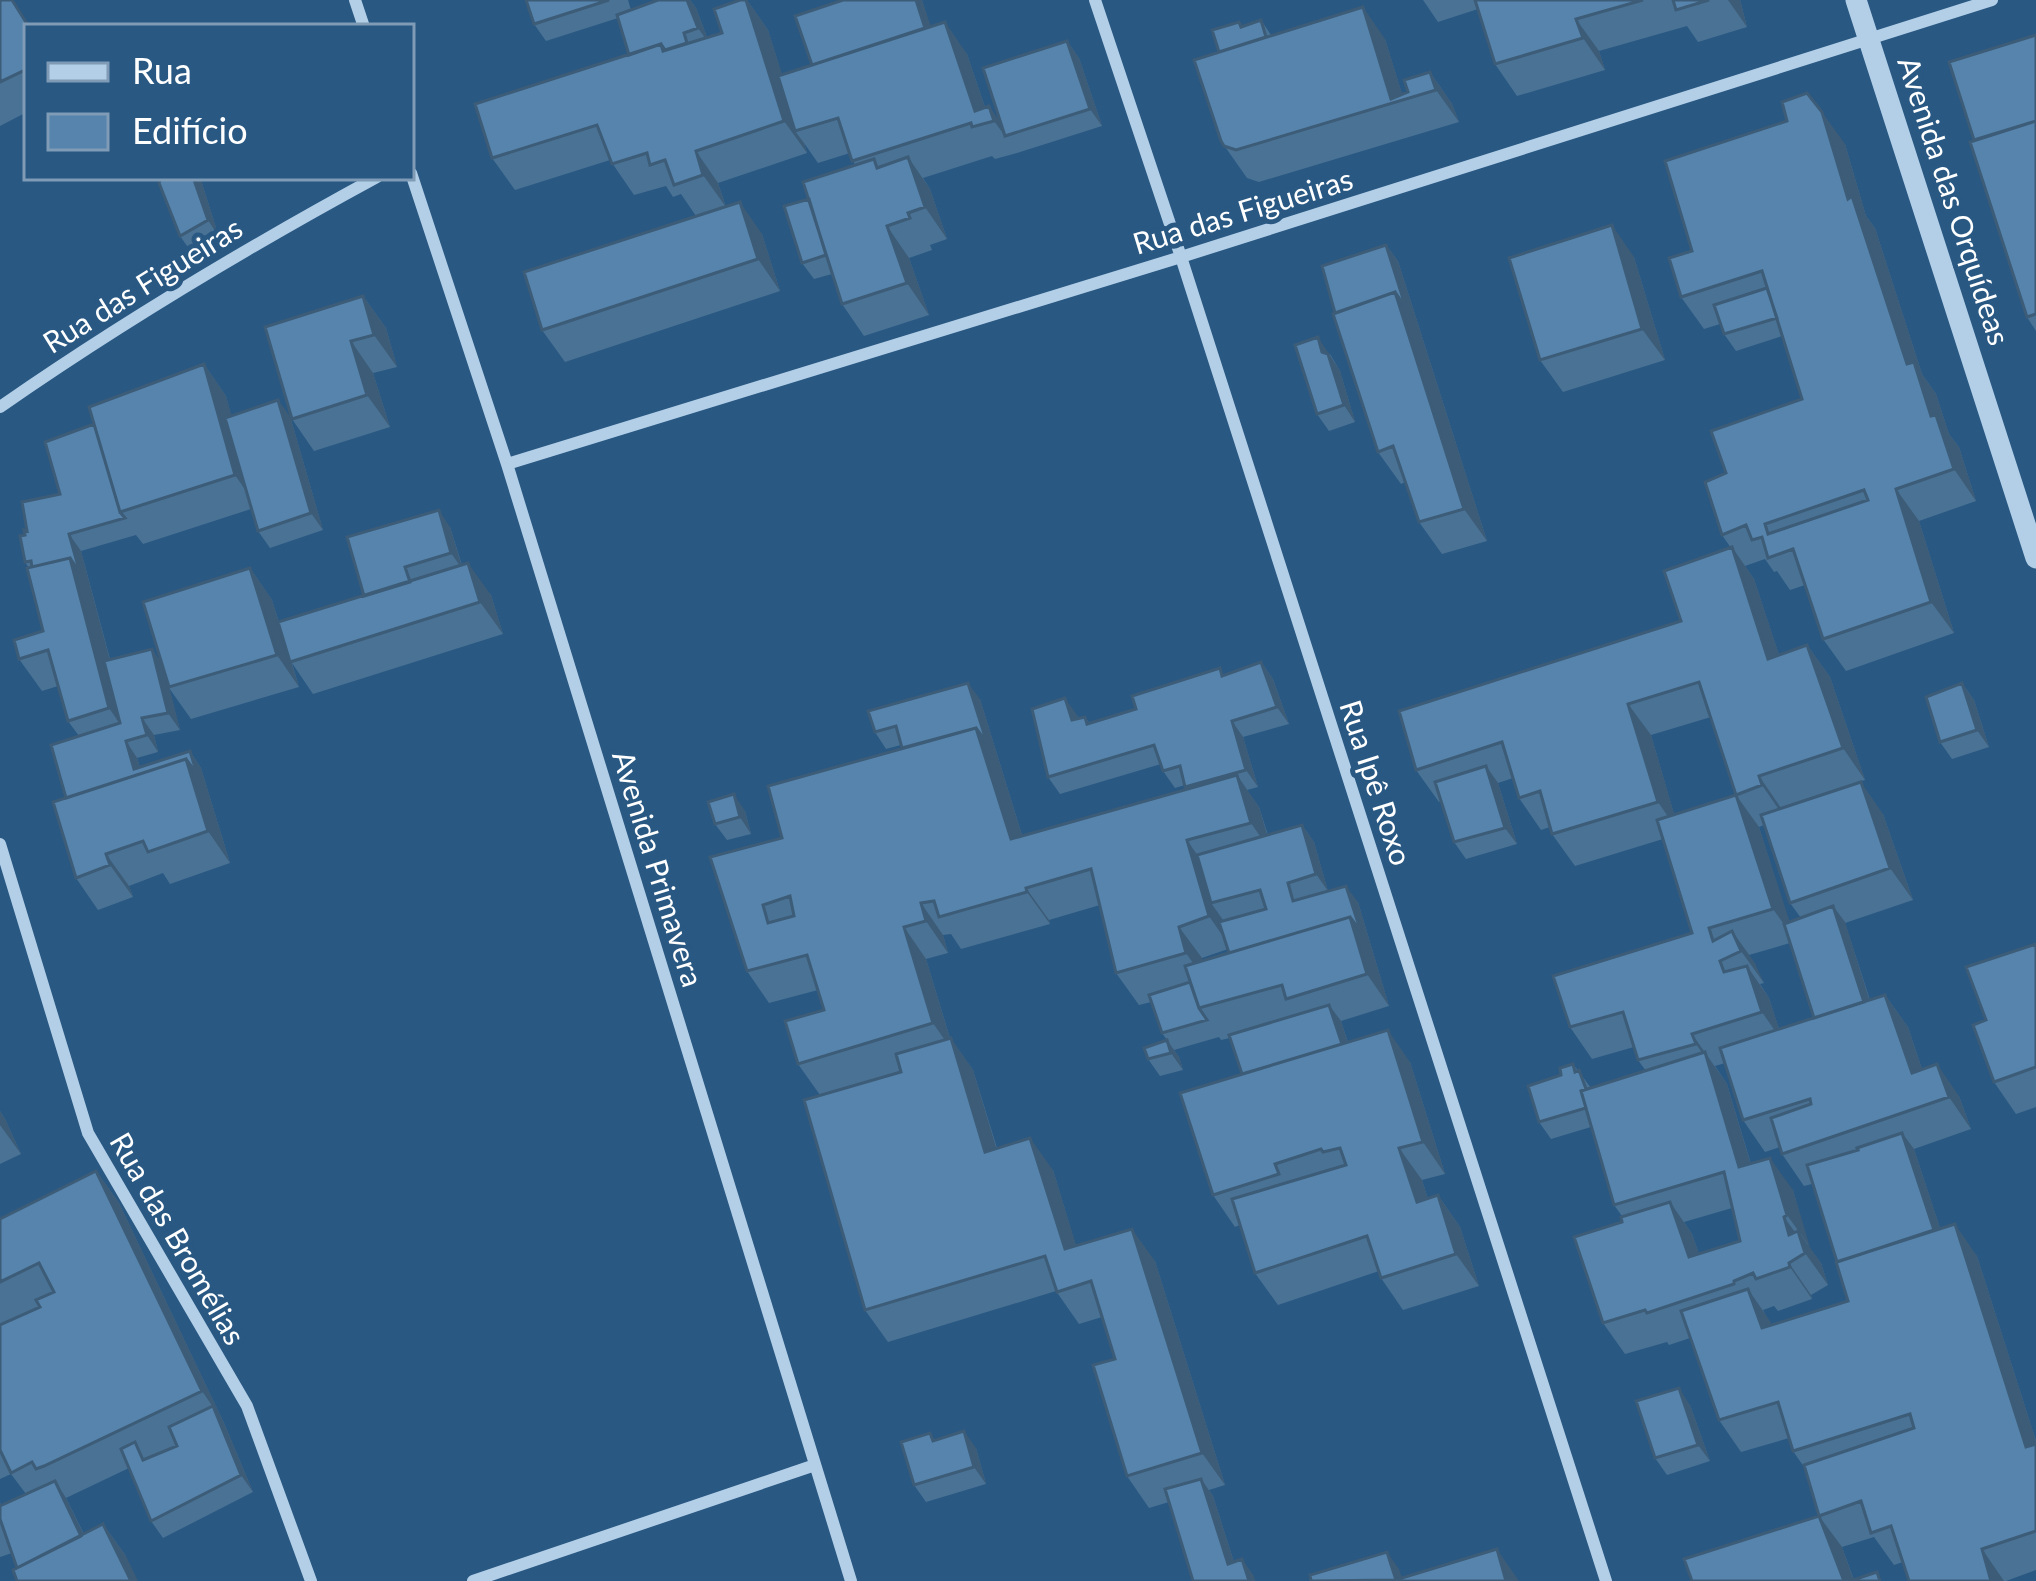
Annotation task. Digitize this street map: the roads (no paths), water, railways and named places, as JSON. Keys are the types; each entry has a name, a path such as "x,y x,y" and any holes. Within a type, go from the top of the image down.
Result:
{"street":[{"name":"Rua Ipê Roxo","path":"1095,0 1606,1581"},
{"name":"Avenida das Orquídeas","path":"1856,0 2036,558"},
{"name":"Rua das Figueiras","path":"507,464 1992,0"},
{"name":"Rua das Figueiras","path":"0,406 274,233 371,180"},
{"name":"Avenida Primavera","path":"413,180 507,464 850,1581"},
{"name":"Rua das Bromélias","path":"0,844 88,1133 247,1406 311,1581"},
{"path":"473,1581 815,1465"}]}
